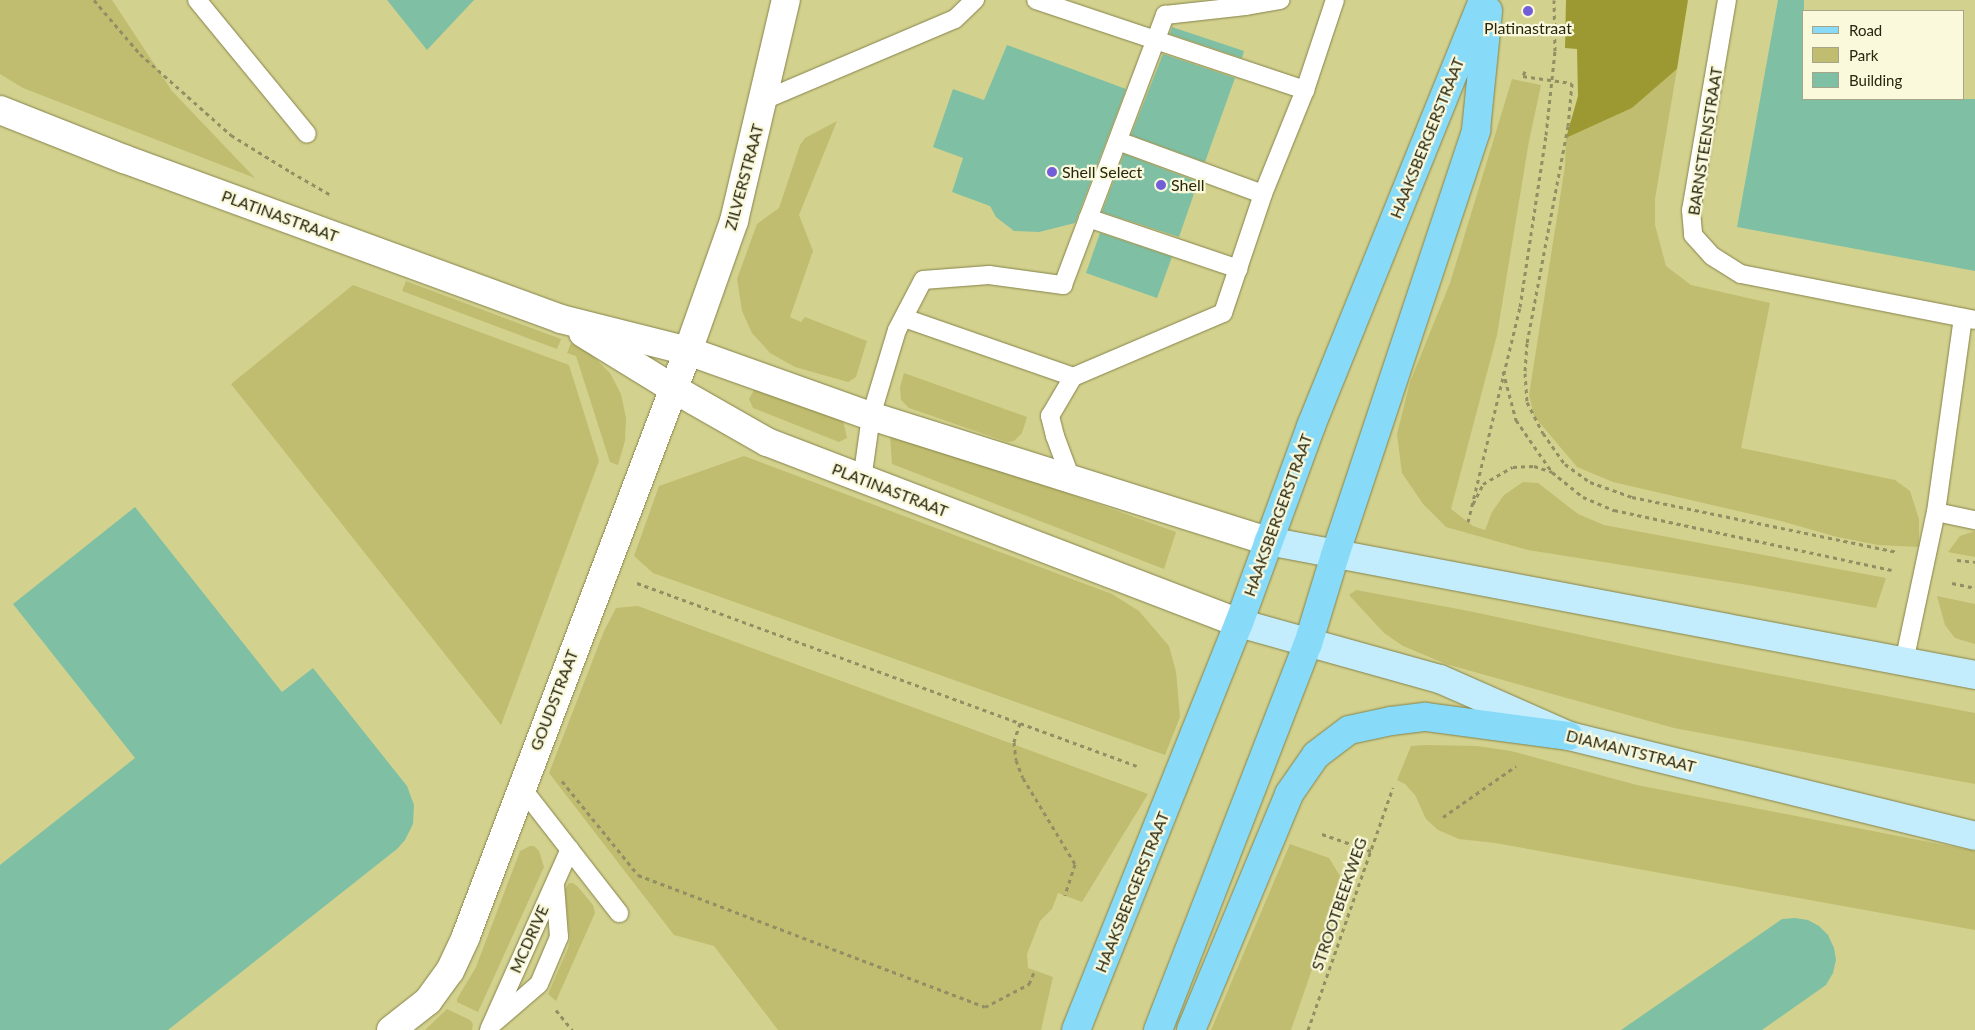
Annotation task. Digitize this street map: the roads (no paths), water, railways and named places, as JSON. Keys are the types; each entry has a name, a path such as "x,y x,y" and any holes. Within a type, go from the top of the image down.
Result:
{"main road":[{"name":"HAAKSBERGERSTRAAT","path":"1076,1030 1238,623 1311,426 1483,0"},
{"name":"HAAKSBERGERSTRAAT","path":"1158,1030 1308,644 1335,555 1476,130 1489,0"},
{"path":"1268,541 1975,675"},
{"name":"DIAMANTSTRAAT","path":"1238,623 1308,644 1440,679 1569,736 1975,836"},
{"path":"1191,1030 1289,794 1316,755 1349,730 1391,721 1426,717 1569,736"}],"street":[{"name":"ZILVERSTRAAT","path":"688,351 734,222 786,0"},
{"name":"PLATINASTRAAT","path":"0,110 124,159 561,319 688,351 872,416 1268,541"},
{"name":"PLATINASTRAAT","path":"561,319 674,389 767,442 1238,623"},
{"name":"GOUDSTRAAT","path":"391,1030 428,1001 450,971 466,936 688,351"}],"lane":[{"path":"197,0 307,134"},
{"path":"764,100 955,18 975,0"},
{"path":"1036,0 1158,39 1305,90"},
{"path":"862,480 872,416 896,330 923,280 988,275 1062,286 1158,39 1165,15 1246,6 1280,0"},
{"path":"1071,479 1055,436 1050,416 1073,377 1223,313 1263,194 1305,90 1335,0"},
{"name":"BARNSTEENSTRAAT","path":"1727,0 1691,210 1693,235 1712,256 1741,274 1969,318"},
{"path":"1118,141 1263,194"},
{"path":"1088,218 1238,269"},
{"path":"904,318 1073,377"},
{"path":"1904,662 1928,556 1969,318"},
{"path":"1936,512 1975,520"},
{"path":"521,788 570,849 618,914"},
{"name":"MCDRIVE","path":"490,1028 570,849"},
{"path":"490,1028 539,984 559,937 555,882"}],"place":[{"name":"Platinastraat","path":"1528,11"},
{"name":"Shell Select","path":"1052,172"},
{"name":"Shell","path":"1161,185"}]}
